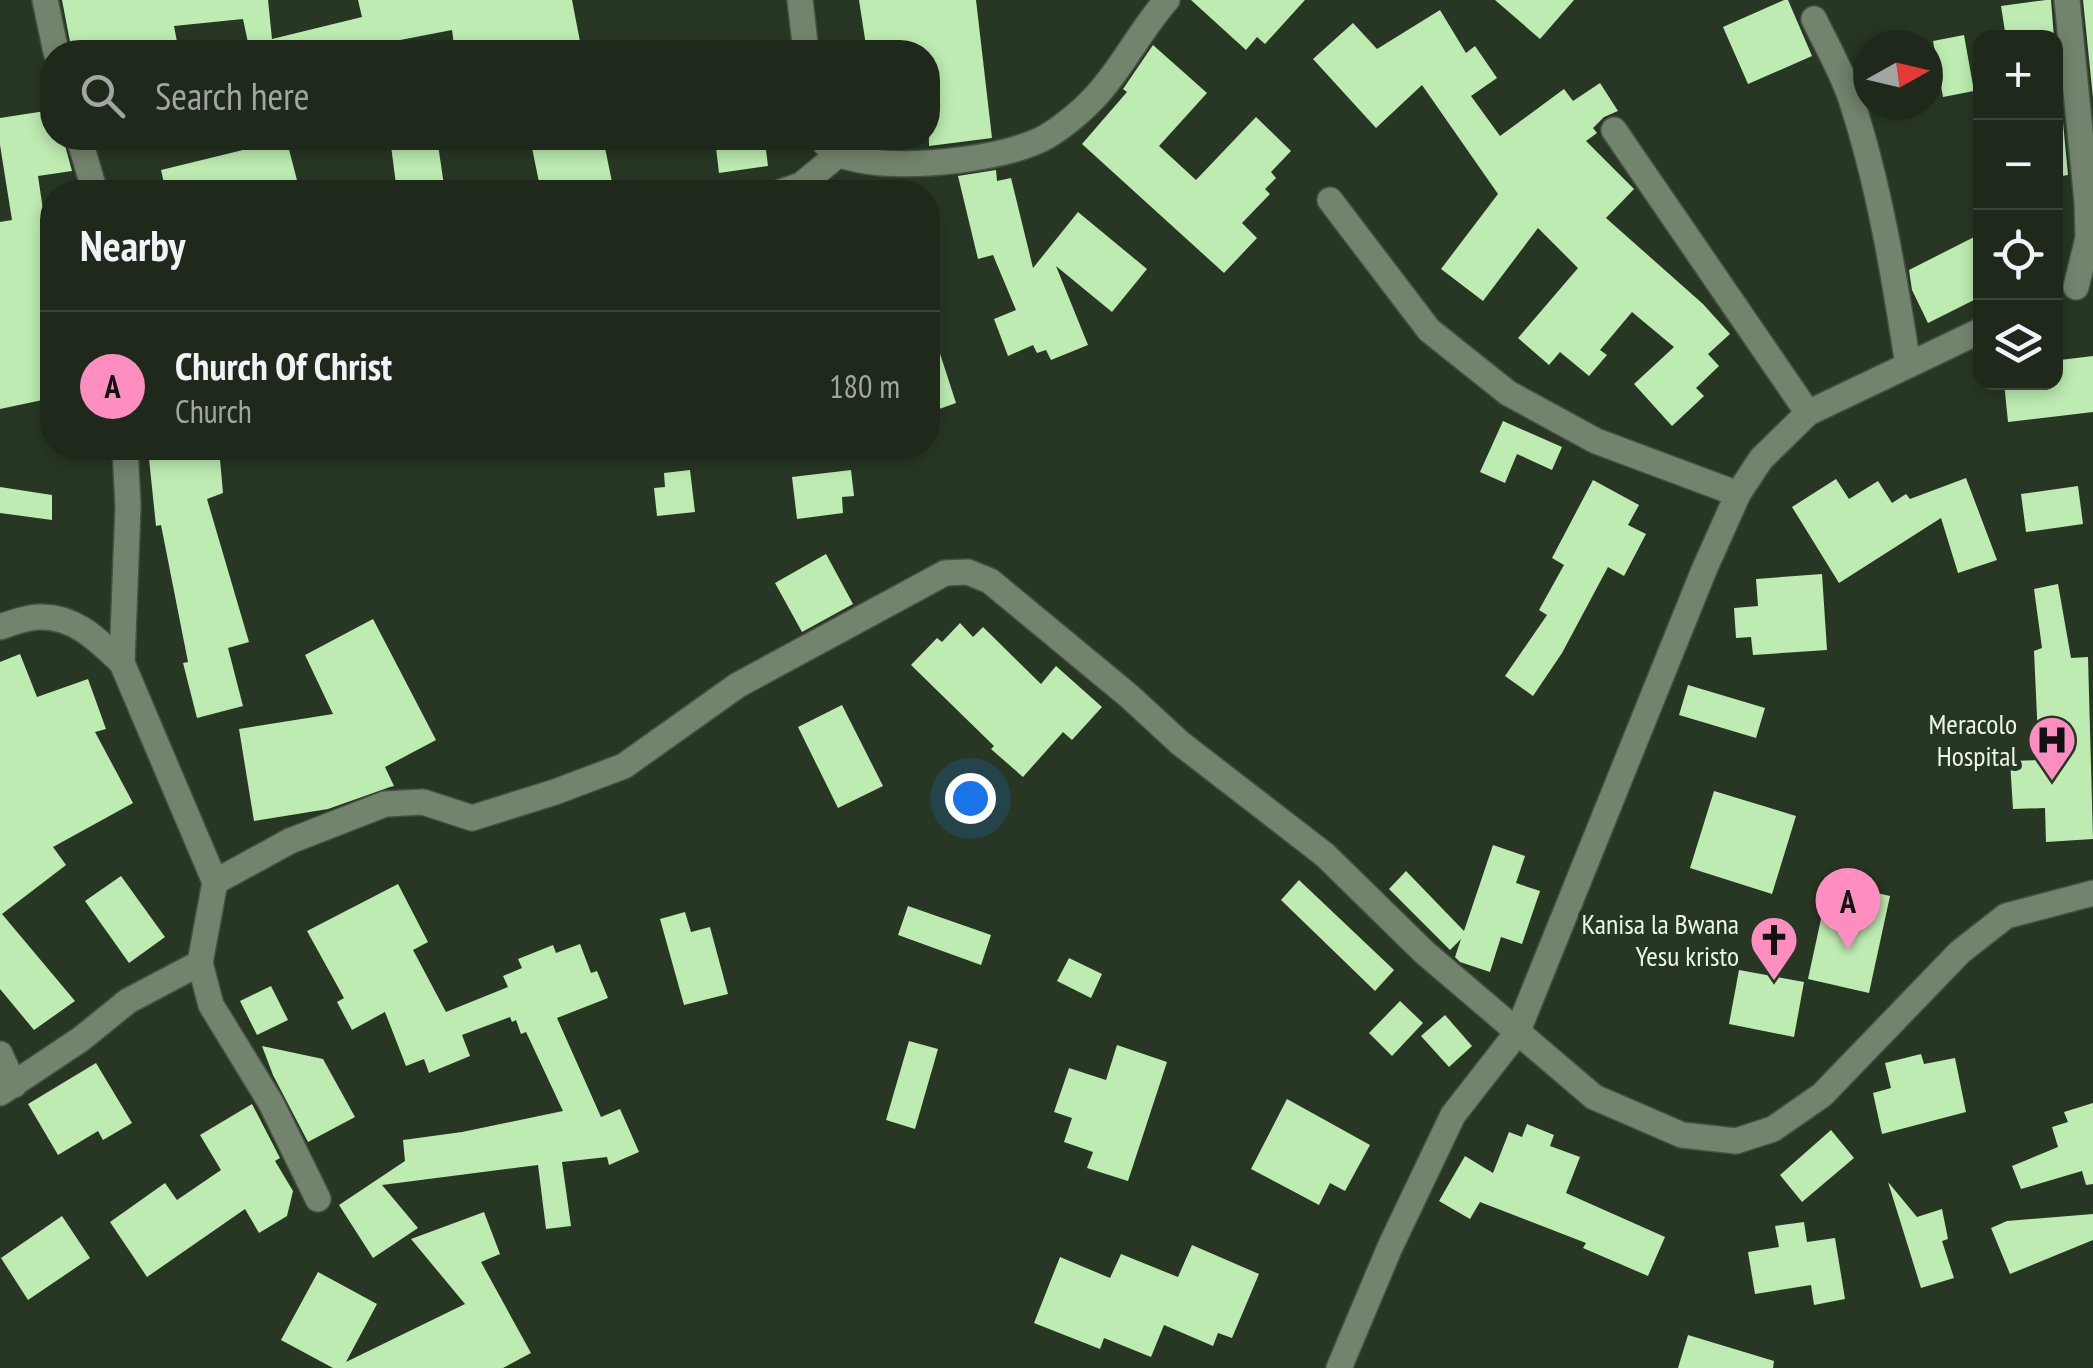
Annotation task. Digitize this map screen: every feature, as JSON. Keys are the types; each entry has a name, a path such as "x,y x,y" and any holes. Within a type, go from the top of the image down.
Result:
{"street":[{"path":"45,0 53,40"},
{"path":"800,0 805,40"},
{"path":"839,150 866,162 909,164 978,157 1041,140 1094,98 1167,0"},
{"path":"2067,0 2083,62 2088,238 2075,291"},
{"path":"1814,20 1849,92 1862,137 1888,240 1908,365"},
{"path":"1614,130 1808,412"},
{"path":"84,150 92,180"},
{"path":"805,180 827,150"},
{"path":"1330,200 1429,330 1508,393 1596,441 1738,494"},
{"path":"1340,1368 1390,1247 1453,1114 1517,1032 1738,494 1761,459 1808,412 1973,334"},
{"path":"122,662 128,506 126,460"},
{"path":"215,882 290,841 385,804 423,802 472,818 624,766 738,685 945,573 968,572 990,582 1180,743 1325,855 1424,952 1594,1097 1682,1135 1736,1141 1773,1129 1822,1096 1960,952 2006,916 2093,893"},
{"path":"0,626 40,616 70,623 92,633 122,662 215,882 200,963 212,1005 271,1103 318,1200"},
{"path":"0,1054 7,1089 81,1039 128,1001 200,963"}],"building":[{"path":"62,0 268,0 272,39 362,17 358,0 572,0 580,40 453,40 452,30 400,40 247,40 243,19 174,26 177,40 70,40"},
{"path":"859,0 976,0 992,138 940,145 940,40 865,40"},
{"path":"1191,0 1305,0 1265,44 1257,37 1246,50"},
{"path":"1495,0 1574,0 1540,39"},
{"path":"1788,0 1812,56 1748,84 1723,27"},
{"path":"2051,0 2053,30 2005,30 2001,6"},
{"path":"2083,0 2093,0 2093,98"},
{"path":"1440,10 1466,53 1475,46 1497,78 1471,96 1500,136 1564,89 1573,101 1600,83 1618,111 1604,117 1593,128 1597,133 1586,141 1634,189 1606,218 1703,304 1730,334 1708,354 1719,366 1696,388 1704,396 1672,426 1634,384 1674,347 1632,312 1600,350 1607,355 1589,376 1560,352 1549,365 1518,338 1578,268 1538,228 1483,301 1441,269 1498,194 1422,85 1376,128 1313,59 1353,23 1377,49"},
{"path":"1964,35 1973,91 1943,97 1943,39"},
{"path":"1153,45 1207,93 1159,146 1196,180 1256,117 1291,151 1271,172 1276,178 1265,189 1270,194 1242,223 1257,238 1224,273 1082,144 1127,92 1123,89"},
{"path":"40,112 40,150 66,150 72,171 38,176 40,401 0,409 0,222 12,220 0,145 0,118"},
{"path":"2063,122 2068,175 2063,176"},
{"path":"243,150 289,150 297,180 163,180 161,170"},
{"path":"392,150 439,150 443,180 395,180"},
{"path":"532,150 605,150 612,180 539,180"},
{"path":"716,150 766,150 768,166 719,173"},
{"path":"996,170 997,181 1011,178 1033,268 1078,212 1147,269 1112,312 1056,266 1088,345 1051,360 1046,350 1037,353 1033,345 1008,356 994,319 1016,310 993,255 978,259 958,176"},
{"path":"1973,238 1973,300 1928,323 1912,290 1909,270"},
{"path":"940,354 956,403 940,409"},
{"path":"2093,356 2093,412 2008,422 2005,390 2063,390 2063,360"},
{"path":"1503,421 1562,447 1552,470 1517,454 1505,483 1480,472"},
{"path":"149,460 220,460 223,493 207,499 249,642 228,648 243,706 197,718 183,663 188,662 161,525 156,526"},
{"path":"690,470 695,512 657,516 654,488 665,487 664,473"},
{"path":"851,470 854,496 842,497 843,513 797,519 792,477"},
{"path":"1966,478 1997,560 1958,573 1941,518 1839,583 1792,507 1836,479 1849,499 1878,481 1892,503 1906,494 1910,499"},
{"path":"1593,480 1639,505 1628,525 1646,534 1624,576 1608,567 1562,653 1533,696 1505,676 1547,615 1539,610 1564,565 1552,558"},
{"path":"2078,486 2083,524 2026,532 2021,494"},
{"path":"0,487 52,495 52,520 0,513"},
{"path":"826,554 853,604 802,632 775,583"},
{"path":"1822,574 1827,650 1753,655 1751,637 1736,638 1734,608 1758,606 1756,579"},
{"path":"2058,584 2071,658 2088,657 2093,839 2046,842 2045,808 2013,809 2010,761 2039,760 2034,651 2042,648 2034,589"},
{"path":"373,619 436,740 385,767 394,786 328,809 254,821 239,729 333,714 305,655"},
{"path":"960,623 973,637 983,627 1041,684 1056,666 1102,707 1072,740 1063,732 1023,777 911,665 937,638 942,642"},
{"path":"20,654 37,697 88,679 106,729 95,732 133,803 53,847 66,865 2,914 75,1001 34,1030 0,989 0,662"},
{"path":"1688,685 1765,708 1756,738 1679,715"},
{"path":"842,705 883,786 838,808 798,727"},
{"path":"1714,791 1796,816 1772,894 1690,868"},
{"path":"1493,845 1525,856 1516,883 1540,891 1522,944 1501,937 1490,972 1460,962 1455,957 1461,939 1450,950 1389,889 1406,871 1464,931"},
{"path":"121,876 165,937 129,963 85,901"},
{"path":"1299,880 1394,970 1375,991 1281,900"},
{"path":"1829,882 1890,896 1869,993 1808,979"},
{"path":"398,884 428,942 413,950 446,1012 508,987 503,976 522,968 518,959 553,945 556,953 580,944 591,973 597,971 608,998 557,1018 601,1117 620,1109 639,1152 609,1165 607,1157 562,1162 571,1226 546,1229 538,1165 382,1185 418,1228 373,1258 339,1205 405,1161 403,1140 563,1111 526,1032 521,1034 516,1020 512,1022 510,1017 462,1035 470,1056 429,1073 424,1059 406,1066 385,1012 352,1030 337,1002 344,998 307,931"},
{"path":"908,906 991,935 981,965 898,935"},
{"path":"685,912 691,932 710,927 728,994 684,1005 660,919"},
{"path":"1069,958 1102,974 1091,998 1057,981"},
{"path":"1739,970 1804,982 1794,1037 1729,1024"},
{"path":"271,986 288,1020 257,1035 240,1001"},
{"path":"1400,1001 1423,1023 1392,1056 1369,1033"},
{"path":"1445,1015 1472,1046 1449,1067 1421,1036"},
{"path":"909,1041 938,1049 915,1129 886,1120"},
{"path":"1117,1045 1167,1062 1128,1181 1087,1168 1093,1152 1064,1142 1072,1118 1054,1112 1069,1068 1106,1080"},
{"path":"262,1046 323,1059 355,1117 308,1142"},
{"path":"1921,1054 1924,1064 1955,1058 1966,1112 1882,1134 1873,1093 1891,1088 1885,1063"},
{"path":"96,1063 132,1123 103,1140 98,1131 58,1155 28,1104"},
{"path":"1287,1099 1370,1145 1345,1191 1330,1183 1319,1205 1251,1169"},
{"path":"2093,1103 2093,1184 2086,1185 2082,1171 2021,1189 2012,1166 2058,1147 2052,1127 2068,1122 2064,1112"},
{"path":"252,1104 280,1158 275,1161 293,1191 287,1216 259,1233 245,1209 147,1277 110,1222 165,1183 177,1200 221,1170 200,1135"},
{"path":"1527,1124 1554,1135 1550,1146 1580,1157 1566,1193 1665,1237 1648,1276 1583,1248 1586,1243 1480,1202 1470,1219 1439,1201 1465,1156 1493,1173 1509,1132 1522,1137"},
{"path":"1831,1130 1854,1158 1802,1202 1780,1175"},
{"path":"1888,1182 1917,1217 1942,1209 1948,1239 1942,1241 1954,1278 1921,1288"},
{"path":"484,1212 500,1254 481,1262 531,1353 503,1368 333,1368 281,1340 318,1272 377,1304 346,1362 465,1304 411,1239"},
{"path":"2093,1214 2093,1240 2010,1274 1991,1228 2007,1221"},
{"path":"62,1216 90,1258 28,1300 1,1258"},
{"path":"1804,1222 1807,1242 1835,1238 1845,1299 1814,1305 1811,1285 1755,1294 1748,1252 1779,1247 1775,1226"},
{"path":"1192,1245 1259,1274 1232,1338 1218,1333 1213,1346 1164,1325 1151,1357 1104,1338 1100,1349 1034,1323 1060,1257 1110,1278 1121,1254 1178,1277"},
{"path":"1688,1335 1774,1361 1773,1368 1678,1368"}],"place":[{"name":"Meracolo Hospital","path":"2052,782"},
{"name":"Church Of Christ","path":"1848,950"},
{"name":"Kanisa la Bwana Yesu kristo","path":"1774,982"}]}
